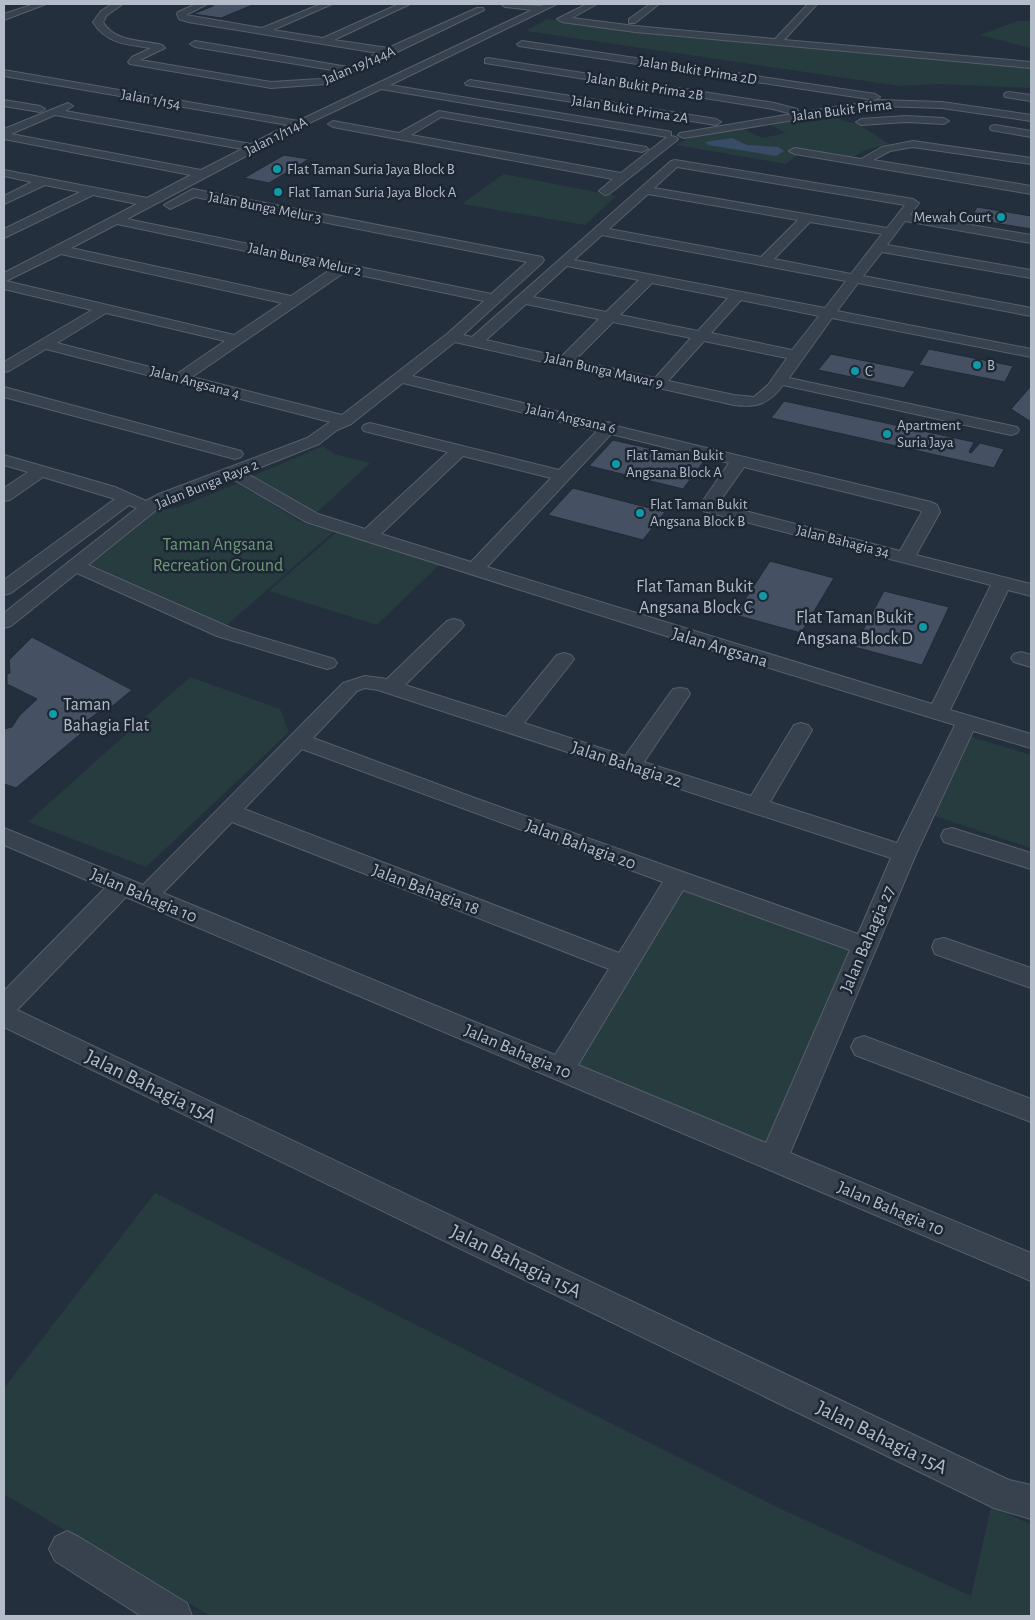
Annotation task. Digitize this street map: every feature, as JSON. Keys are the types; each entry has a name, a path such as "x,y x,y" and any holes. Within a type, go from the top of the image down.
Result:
{"street":[{"path":"4,17 42,4"},
{"name":"Jalan 19/144A","path":"119,4 103,13 98,22 102,31 124,41 160,48 133,60 141,65 277,86 322,82 392,52 480,10"},
{"path":"203,4 181,14 188,19 392,52"},
{"path":"263,31 328,4"},
{"path":"324,41 406,4"},
{"path":"505,4 552,16 634,29 1031,65"},
{"name":"Jalan 1/114A","path":"6,285 58,249 299,124 530,15 552,16 552,4"},
{"path":"552,16 593,4"},
{"path":"632,21 656,4"},
{"path":"778,41 813,4"},
{"path":"196,44 351,70"},
{"name":"Jalan Bukit Prima 2D","path":"522,44 874,97"},
{"path":"498,87 559,49"},
{"name":"Jalan Bukit Prima 2B","path":"488,61 789,110 800,114"},
{"path":"4,73 85,96"},
{"path":"402,76 402,85 410,91"},
{"name":"Jalan Bukit Prima 2A","path":"470,83 713,122 789,110"},
{"path":"380,86 670,137"},
{"name":"Jalan 1/154","path":"85,96 103,91 299,124"},
{"path":"360,95 410,91"},
{"path":"1009,95 1031,98"},
{"path":"4,124 40,109 85,96"},
{"path":"4,134 85,96"},
{"name":"Jalan Bukit Prima","path":"670,137 676,133 684,135 878,102 916,104 1031,118"},
{"path":"4,103 40,109"},
{"path":"834,109 861,122 900,145"},
{"path":"4,112 24,116"},
{"path":"54,112 252,148"},
{"path":"401,136 439,114 642,149"},
{"path":"861,122 906,119 959,123"},
{"path":"333,124 622,177"},
{"path":"987,127 1031,134"},
{"path":"4,134 202,174"},
{"path":"605,192 670,137"},
{"path":"863,163 873,154 900,145 924,145 1031,161"},
{"path":"795,151 1031,190"},
{"path":"475,342 521,299 602,231 675,164 913,203 796,355 779,380 1011,430"},
{"path":"4,173 147,202"},
{"path":"4,200 44,181"},
{"path":"646,190 890,232"},
{"path":"4,234 91,191"},
{"name":"Jalan Bunga Melur 3","path":"6,285 79,254 193,193 537,260"},
{"path":"902,217 1031,239"},
{"path":"764,261 807,218"},
{"name":"Jalan Bunga Melur 2","path":"115,220 496,299"},
{"path":"602,231 1031,312"},
{"path":"58,249 293,301"},
{"path":"886,249 1031,274"},
{"name":"Jalan Bunga Raya 2","path":"149,507 170,503 322,444 340,430 345,421 452,337 537,260"},
{"path":"565,262 1031,353"},
{"path":"181,378 343,267"},
{"path":"565,361 649,278"},
{"path":"6,285 237,340"},
{"path":"658,383 703,336 736,296"},
{"path":"521,299 796,355"},
{"path":"4,354 88,305"},
{"path":"4,368 104,308"},
{"name":"Jalan Bunga Mawar 9","path":"452,337 734,400 756,401 763,399 779,380"},
{"name":"Jalan Angsana 4","path":"44,344 345,421"},
{"name":"Jalan Angsana 6","path":"401,378 609,427 931,509 906,557"},
{"path":"4,392 235,454"},
{"path":"475,570 609,427"},
{"path":"370,428 562,476"},
{"path":"368,536 459,451"},
{"path":"4,460 128,498 149,507 4,622"},
{"name":"Jalan Bahagia 34","path":"740,460 709,504 709,507 1031,590"},
{"path":"4,496 41,471"},
{"name":"Jalan Angsana","path":"238,475 312,518 938,714 1031,741"},
{"path":"4,589 128,498"},
{"path":"76,566 224,632 327,663"},
{"path":"938,714 1002,583"},
{"path":"391,687 454,625"},
{"path":"510,726 564,659"},
{"name":"Jalan Bahagia 22","path":"299,740 350,687 360,681 375,682 904,854"},
{"path":"630,765 680,694"},
{"name":"Jalan Bahagia 27","path":"773,1158 904,854 966,722"},
{"path":"757,806 800,730"},
{"path":"146,896 299,740"},
{"name":"Jalan Bahagia 20","path":"299,740 464,802 865,946"},
{"name":"Jalan Bahagia 18","path":"228,812 624,965"},
{"path":"952,836 1031,861"},
{"name":"Jalan Bahagia 10","path":"8,844 122,886 1031,1267"},
{"path":"561,1070 677,879"},
{"path":"4,1007 122,886"},
{"path":"944,947 1031,978"},
{"name":"Jalan Bahagia 15A","path":"4,1015 1006,1496 1031,1502"},
{"path":"864,1047 1031,1111"},
{"path":"66,1549 174,1616"}],"green space":[{"path":"547,19 659,35 1031,68 1031,88 938,84 900,86 526,31"},
{"path":"1017,21 1031,21 1031,48 980,35"},
{"path":"821,112 858,124 889,144 863,151 852,158 804,150 786,164 676,145 691,137 740,127 762,138 786,133 767,123"},
{"path":"504,174 616,196 585,225 462,204"},
{"path":"323,446 334,454 370,463 315,514 250,477"},
{"name":"Taman Angsana Recreation Ground","path":"238,483 301,522 333,532 227,625 85,562 151,511 179,507"},
{"path":"337,532 441,563 377,625 269,591"},
{"path":"190,677 280,709 289,732 146,867 28,822"},
{"path":"971,737 1031,755 1031,848 935,816"},
{"path":"683,882 853,945 765,1143 574,1064"},
{"path":"155,1193 781,1509 971,1596 991,1507 1031,1524 1031,1616 210,1616 4,1494 4,1388"}],"water":[{"path":"732,138 747,145 778,147 784,151 776,156 708,145 705,142"}],"building":[{"path":"213,4 255,4 221,18 193,14 213,6"},
{"name":"Flat Taman Suria Jaya Block B","path":"284,155 309,159 269,183 244,178"},
{"name":"Mewah Court","path":"977,207 1031,216 1031,229 970,219"},
{"name":"B","path":"929,349 1013,366 1005,382 919,365"},
{"name":"C","path":"831,354 915,371 904,388 818,370"},
{"path":"1031,386 1031,422 1011,409"},
{"name":"Apartment Suria Jaya","path":"784,401 974,442 969,452 971,453 980,443 1004,449 994,468 771,418"},
{"name":"Flat Taman Bukit Angsana Block A","path":"613,440 704,461 683,489 589,466"},
{"name":"Flat Taman Bukit Angsana Block B","path":"573,488 665,512 643,540 548,515"},
{"name":"Flat Taman Bukit Angsana Block C","path":"770,561 834,578 801,633 735,615"},
{"name":"Flat Taman Bukit Angsana Block D","path":"884,591 949,607 922,665 854,647"},
{"name":"Taman Bahagia Flat","path":"32,637 132,690 109,709 106,707 78,727 84,731 16,788 4,784 4,729 12,727 19,716 37,699 7,684 7,674 10,673 9,660"}],"place":[{"name":"Flat Taman Suria Jaya Block B","path":"277,169"},
{"name":"Flat Taman Suria Jaya Block A","path":"278,192"},
{"name":"Mewah Court","path":"1001,217"},
{"name":"B","path":"977,365"},
{"name":"C","path":"855,371"},
{"name":"Apartment Suria Jaya","path":"887,434"},
{"name":"Flat Taman Bukit Angsana Block A","path":"616,464"},
{"name":"Flat Taman Bukit Angsana Block B","path":"640,513"},
{"name":"Flat Taman Bukit Angsana Block C","path":"763,596"},
{"name":"Flat Taman Bukit Angsana Block D","path":"923,627"},
{"name":"Taman Bahagia Flat","path":"53,714"}]}
